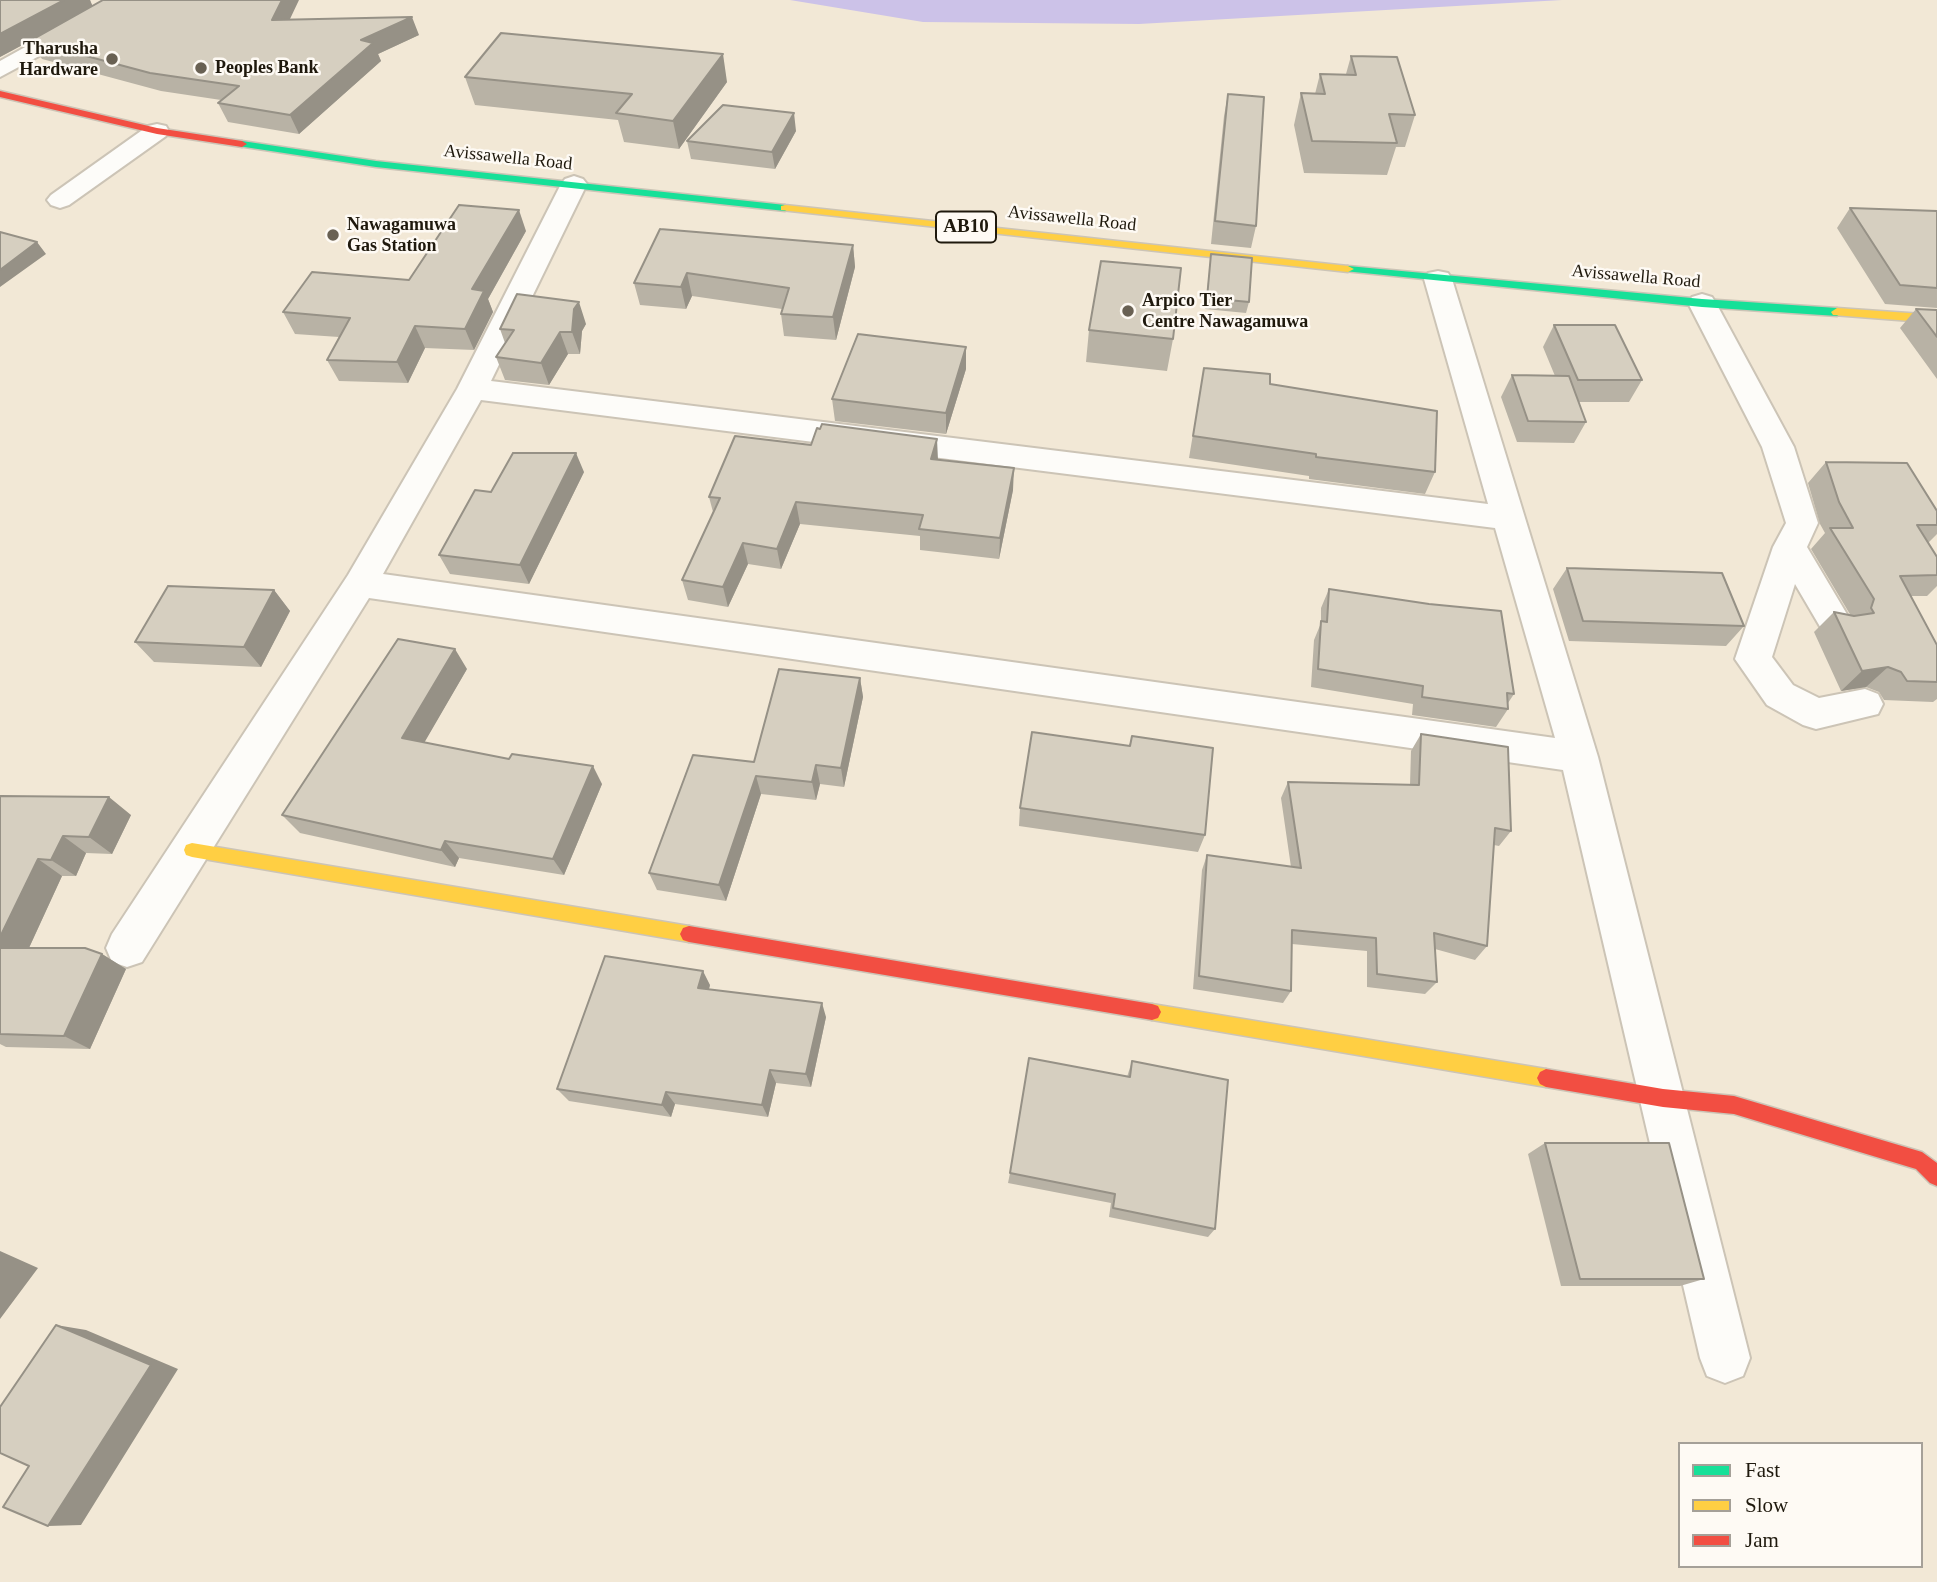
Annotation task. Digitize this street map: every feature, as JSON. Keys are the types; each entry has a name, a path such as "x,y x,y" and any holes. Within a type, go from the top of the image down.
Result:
{"main road":[{"name":"Avissawella Road","path":"0,94 157,131 376,164 1438,279 1703,303 1937,319"},
{"path":"192,850 1663,1098 1734,1105 1922,1161 1937,1176"}],"street":[{"path":"0,70 126,0"},
{"path":"60,200 157,131"},
{"path":"127,948 360,584 472,389 574,184"},
{"path":"1438,279 1579,757 1725,1358"},
{"path":"1703,303 1778,447 1802,523 1790,547 1753,659 1780,695 1816,714 1865,704"},
{"path":"472,389 1507,517"},
{"path":"1790,547 1834,621"},
{"path":"360,584 1579,757"}],"shaded area":[{"path":"790,0 1562,0 1139,24 923,22"}],"building":[{"path":"0,0 64,0 0,34"},
{"path":"103,0 282,0 272,20 412,17 361,40 373,43 290,115 218,103 239,86 150,73 30,41"},
{"path":"501,33 723,54 673,121 616,113 632,94 465,77"},
{"path":"1351,56 1397,57 1415,115 1389,114 1397,143 1312,141 1301,93 1325,94 1320,74 1356,75"},
{"path":"1228,94 1264,97 1256,226 1215,221"},
{"path":"723,105 794,113 772,152 687,141"},
{"path":"459,205 519,210 472,289 484,291 465,329 415,326 397,362 327,360 350,318 283,312 312,272 409,280"},
{"path":"1850,208 1937,211 1937,288 1900,285"},
{"path":"660,229 853,245 833,317 781,314 789,288 687,273 681,287 634,283"},
{"path":"0,232 37,242 0,270"},
{"path":"1211,254 1252,258 1249,302 1207,298"},
{"path":"1101,261 1181,268 1173,339 1089,330"},
{"path":"517,294 579,302 574,309 572,332 560,332 541,363 496,357 514,330 500,329"},
{"path":"1916,309 1937,310 1937,337"},
{"path":"1554,325 1615,325 1642,380 1578,380"},
{"path":"858,334 966,347 946,413 832,399"},
{"path":"1204,368 1270,374 1270,384 1437,411 1435,472 1316,457 1316,454 1193,436"},
{"path":"1512,375 1569,376 1586,422 1528,421"},
{"path":"822,424 937,439 931,459 1014,468 1000,538 919,529 923,515 796,502 777,549 743,543 723,587 682,580 720,498 709,497 735,436 811,445 817,428 820,429"},
{"path":"513,453 576,453 520,565 439,555 475,490 491,492"},
{"path":"1826,462 1907,463 1937,511 1937,525 1917,525 1937,557 1937,575 1900,576 1937,645 1937,682 1907,681 1901,672 1888,667 1862,671 1834,612 1854,616 1874,613 1871,608 1874,599 1830,528 1853,528 1839,502"},
{"path":"1567,568 1722,573 1744,626 1583,621"},
{"path":"168,586 274,590 244,647 135,642"},
{"path":"1329,589 1429,604 1501,611 1514,694 1507,693 1508,709 1422,697 1423,686 1318,669 1321,621 1327,622"},
{"path":"398,639 455,649 402,738 509,759 512,754 593,766 553,859 445,841 441,850 282,815"},
{"path":"779,669 860,678 841,768 816,765 812,782 756,776 719,885 649,873 693,755 754,762"},
{"path":"1032,732 1130,746 1132,736 1213,748 1205,835 1020,808"},
{"path":"1421,734 1508,747 1511,831 1495,828 1487,946 1434,933 1437,982 1377,974 1376,938 1292,930 1291,991 1199,976 1207,855 1301,868 1288,782 1419,785"},
{"path":"0,796 109,797 89,837 63,836 51,860 38,859 0,937"},
{"path":"0,948 85,948 102,954 64,1036 0,1034"},
{"path":"605,956 703,971 698,988 822,1003 806,1074 770,1070 762,1105 666,1092 662,1105 557,1089"},
{"path":"1029,1058 1130,1077 1132,1061 1228,1080 1215,1229 1113,1208 1115,1194 1010,1173"},
{"path":"1545,1143 1669,1143 1704,1279 1580,1279"},
{"path":"56,1325 151,1365 48,1526 3,1507 29,1466 0,1453 0,1407"}],"traffic: fast":[{"path":"242,144 376,164 785,208"},
{"path":"1348,269 1702,303 1837,312"}],"traffic: slow":[{"path":"785,208 1348,269"},
{"path":"1837,312 1937,319"},
{"path":"192,850 689,934"},
{"path":"1152,1012 1546,1078"}],"traffic: jam":[{"path":"0,94 157,131 242,144"},
{"path":"689,934 1152,1012"},
{"path":"1546,1078 1663,1098 1734,1105 1922,1161 1937,1176"}],"place":[{"name":"Tharusha Hardware","path":"112,59"},
{"name":"Peoples Bank","path":"201,68"},
{"name":"Nawagamuwa Gas Station","path":"333,235"},
{"name":"Arpico Tier Centre Nawagamuwa","path":"1128,311"}]}
